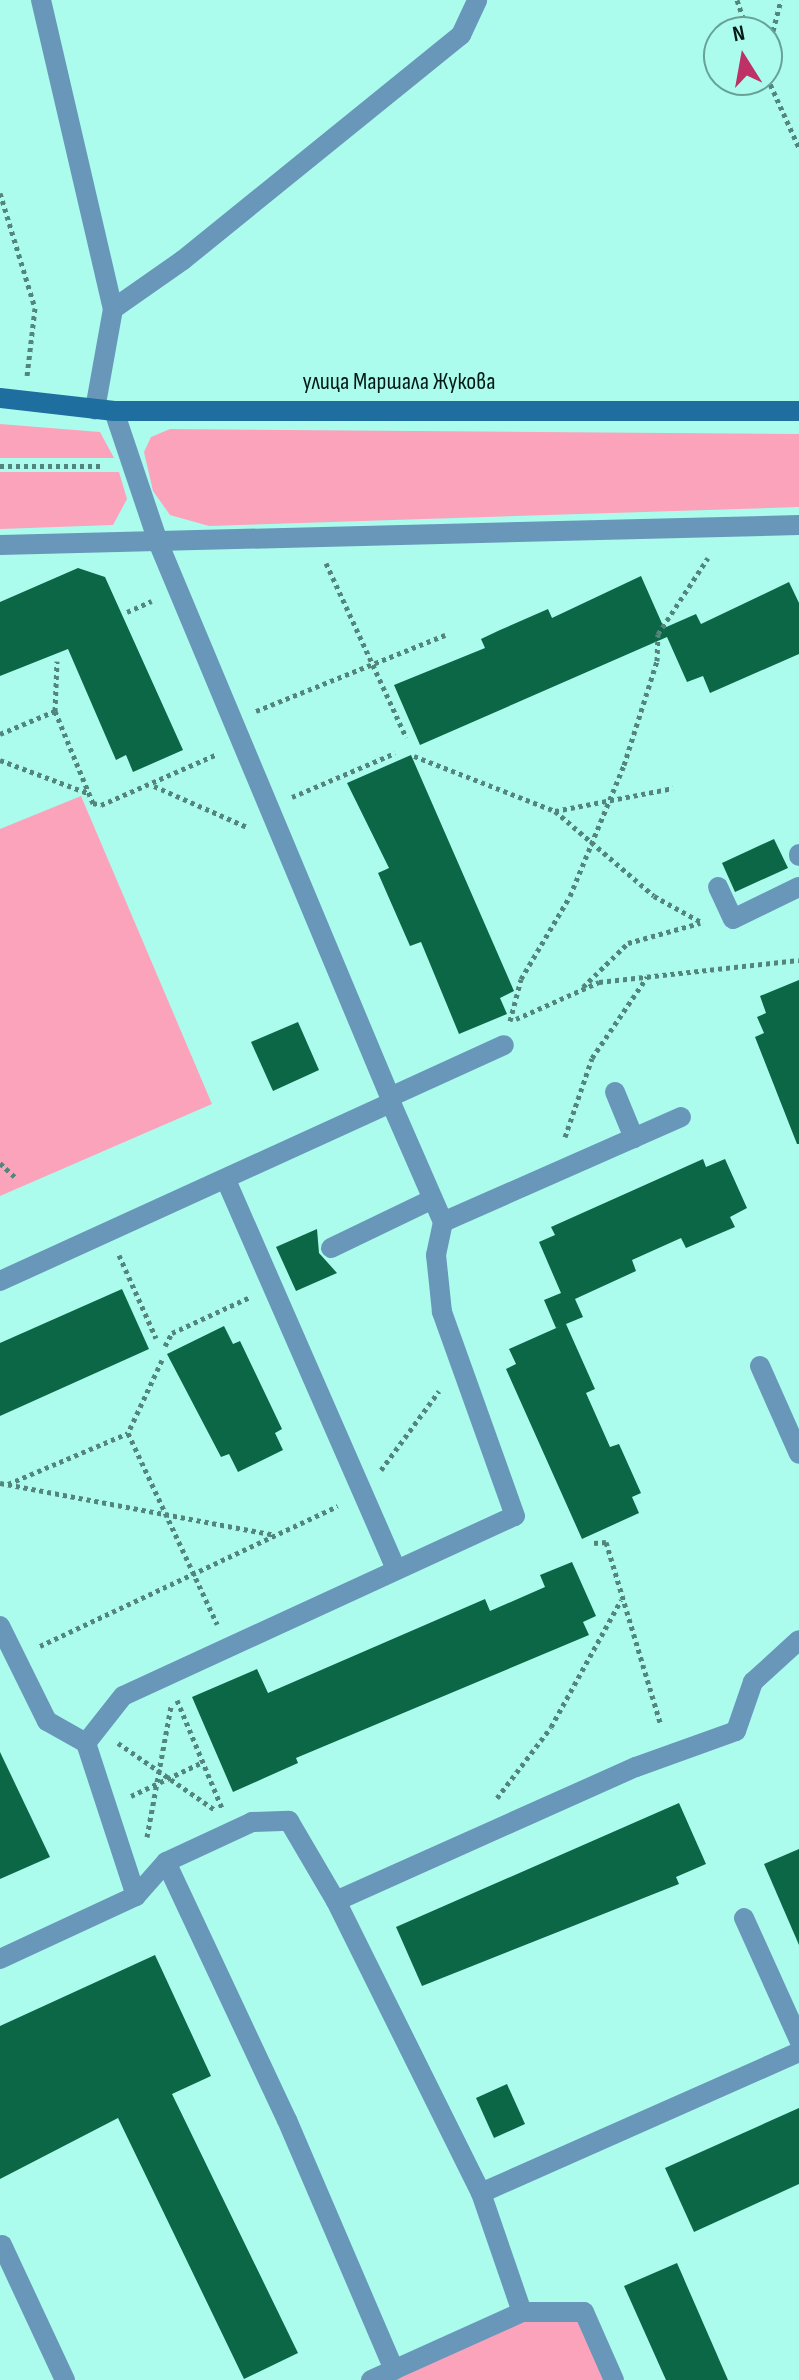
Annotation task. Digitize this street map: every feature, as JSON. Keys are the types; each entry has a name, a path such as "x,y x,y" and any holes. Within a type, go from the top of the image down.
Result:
{"main road":[{"name":"улица Маршала Жукова","path":"0,398 104,410 799,411"}],"lane":[{"path":"41,0 113,309 104,410 132,466 158,542 443,1222 436,1255 439,1284 459,1364 515,1516 123,1696 92,1736 107,1807 136,1896"},
{"path":"113,309 183,260 461,35 477,0"},
{"path":"0,545 799,525"},
{"path":"718,887 733,919 799,887"},
{"path":"0,1281 226,1180 495,1049"},
{"path":"615,1092 634,1138"},
{"path":"443,1222 681,1117"},
{"path":"226,1180 396,1570"},
{"path":"331,1248 433,1199"},
{"path":"760,1366 799,1454"},
{"path":"0,1626 47,1721 92,1736"},
{"path":"336,1901 462,1843 736,1731 753,1682 799,1640"},
{"path":"0,1959 136,1896 166,1862 252,1822 289,1821 336,1901 481,2193 522,2312"},
{"path":"166,1862 287,2120 394,2370"},
{"path":"744,1918 799,2040"},
{"path":"481,2193 799,2052"},
{"path":"2,2245 65,2380"},
{"path":"371,2380 522,2312 584,2312 614,2380"}],"path":[{"path":"775,96 798,147"},
{"path":"0,193 35,308 25,400"},
{"path":"0,466 132,466"},
{"path":"314,538 406,737"},
{"path":"495,1049 510,1021 521,979 591,845 657,661 658,634 708,558"},
{"path":"0,760 89,794 101,805 203,765 236,728 445,635"},
{"path":"57,661 55,711 89,794"},
{"path":"0,734 55,711"},
{"path":"269,807 395,753"},
{"path":"414,756 555,811 654,896 701,923"},
{"path":"153,786 284,842"},
{"path":"555,811 673,788"},
{"path":"578,991 628,943 701,923 733,919"},
{"path":"510,1021 599,982 799,960"},
{"path":"566,1168 572,1101 592,1058 648,976"},
{"path":"0,1163 16,1178"},
{"path":"109,1232 156,1338"},
{"path":"165,1346 172,1333 272,1287"},
{"path":"8,1484 128,1433 162,1360"},
{"path":"16,1658 363,1495 459,1364"},
{"path":"128,1433 228,1648"},
{"path":"0,1483 275,1536"},
{"path":"594,1543 606,1542 661,1725"},
{"path":"462,1843 551,1727 621,1600"},
{"path":"92,1736 158,1771 226,1818 173,1691 158,1771 158,1783 136,1896"},
{"path":"107,1807 203,1762"}],"shaded area":[{"path":"0,424 100,432 114,458 0,458"},
{"path":"170,429 799,434 799,507 209,526 170,515 153,491 144,452 151,437"},
{"path":"0,472 119,472 127,499 113,525 0,529"},
{"path":"81,796 212,1104 0,1196 0,829"},
{"path":"522,2312 584,2312 614,2380 371,2380"}],"building":[{"path":"78,568 105,577 183,750 133,772 126,755 116,760 68,649 0,676 0,602"},
{"path":"641,576 664,628 696,614 701,624 789,582 799,603 799,654 710,693 703,676 687,682 667,637 420,745 394,685 485,648 481,639 500,630 548,609 552,618"},
{"path":"411,755 514,991 500,998 507,1014 459,1034 421,942 410,946 378,873 389,868 347,783"},
{"path":"774,839 788,868 735,892 722,863"},
{"path":"799,980 797,1144 755,1037 764,1033 757,1017 766,1013 760,996"},
{"path":"298,1022 319,1070 273,1091 251,1042"},
{"path":"703,1159 706,1167 725,1159 747,1208 730,1217 735,1227 686,1248 681,1238 632,1260 636,1271 575,1299 583,1317 566,1324 595,1389 586,1393 610,1447 619,1444 641,1493 632,1497 639,1513 582,1539 506,1369 516,1364 509,1349 563,1325 556,1328 544,1300 561,1293 539,1242 555,1235 551,1227"},
{"path":"317,1229 319,1253 337,1273 296,1291 276,1247"},
{"path":"122,1289 149,1349 0,1416 0,1343"},
{"path":"224,1326 233,1344 240,1341 282,1429 275,1433 283,1450 238,1472 229,1454 221,1457 167,1354"},
{"path":"572,1562 596,1616 583,1622 589,1635 296,1758 298,1763 233,1792 192,1697 257,1669 268,1693 485,1599 490,1611 545,1587 540,1575"},
{"path":"0,1752 50,1857 0,1879"},
{"path":"679,1803 706,1864 676,1877 679,1884 422,1986 396,1927"},
{"path":"799,1849 799,1945 764,1864"},
{"path":"155,1955 211,2076 172,2094 298,2353 244,2379 118,2118 0,2179 0,2026"},
{"path":"507,2084 525,2124 494,2138 476,2098"},
{"path":"799,2108 799,2184 694,2232 665,2168"},
{"path":"677,2263 728,2380 666,2380 624,2286"}]}
